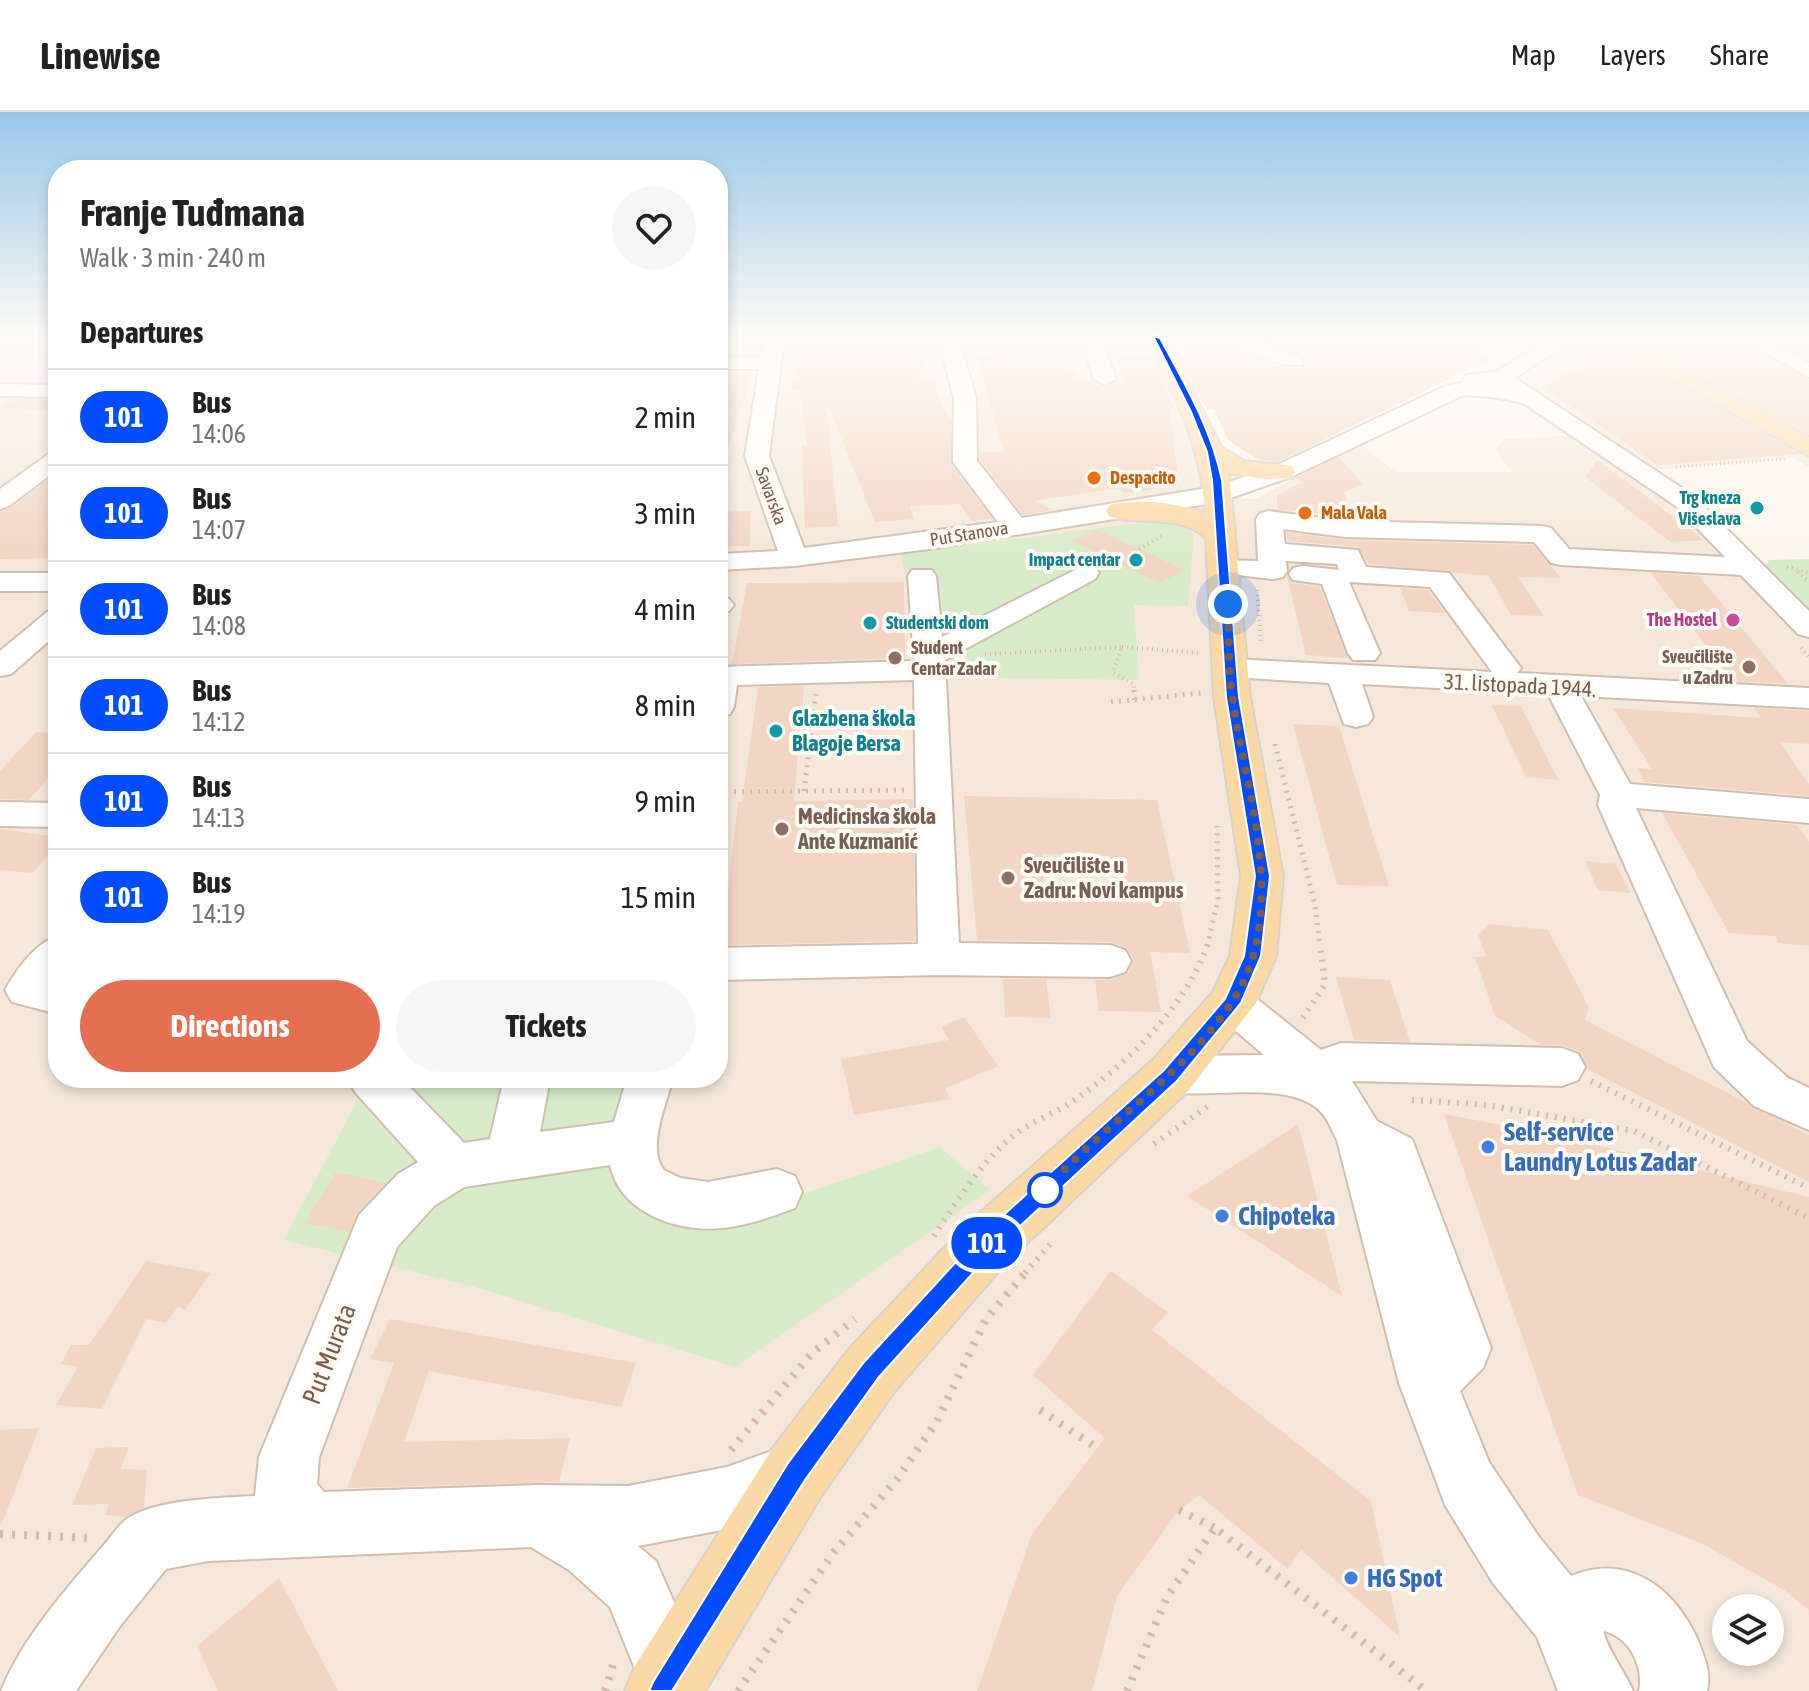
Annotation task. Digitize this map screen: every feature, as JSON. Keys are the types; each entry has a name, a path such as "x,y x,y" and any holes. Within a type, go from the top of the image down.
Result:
{"main road":[{"path":"691,1685 797,1472 872,1370 984,1246 1192,1088 1253,956 1262,876 1232,697 1212,672 1223,566 1219,494 1211,452 1196,412"},
{"path":"1733,412 1801,453"},
{"path":"1211,452 1240,468 1282,472"},
{"path":"1120,511 1178,513 1202,521 1221,534"}],"street":[{"name":"Savarska","path":"764,412 757,456 794,558"},
{"path":"965,412 965,462 1015,527"},
{"name":"Put Stanova","path":"728,561 794,558 1219,494 1352,450 1373,420 1401,412"},
{"path":"1412,412 1441,422"},
{"path":"1551,412 1685,501 1731,544 1809,628"},
{"path":"0,469 46,473"},
{"path":"0,501 46,473"},
{"path":"1272,561 1269,519 1345,529 1542,534 1561,557 1752,567"},
{"path":"1223,566 1348,556 1355,575 1439,579 1505,668"},
{"path":"1272,561 1333,577 1364,653"},
{"path":"728,676 819,673 929,663 959,641 1085,573"},
{"path":"922,576 929,663 939,959"},
{"path":"0,582 48,582"},
{"path":"0,667 48,626"},
{"name":"31. listopada 1944.","path":"1212,672 1340,675 1809,698"},
{"path":"1340,675 1346,683 1356,717"},
{"path":"1560,687 1618,795 1616,805 1730,1054 1771,1092 1809,1110"},
{"path":"1618,795 1809,811"},
{"path":"0,814 48,815"},
{"path":"728,964 939,959 1110,961"},
{"path":"48,964 27,990 48,995"},
{"path":"1232,1003 1293,1052 1338,1103"},
{"path":"1562,1067 1341,1062 1338,1103 1428,1383 1467,1483 1516,1560 1569,1625 1576,1660 1599,1691"},
{"path":"1192,1088 1233,1071 1289,1078 1338,1103"},
{"path":"380,1088 454,1166"},
{"path":"510,1157 525,1088"},
{"path":"647,1088 634,1140 635,1170 649,1191 696,1208 729,1205 777,1192"},
{"name":"Put Murata","path":"310,1524 285,1494 289,1457 377,1232 416,1190 454,1166 634,1140"},
{"path":"35,1691 97,1603 149,1541 208,1530 310,1524 538,1516 628,1517 727,1498 797,1472"},
{"path":"538,1516 591,1548 633,1584 691,1685"},
{"path":"1569,1625 1581,1602 1593,1598 1622,1603 1638,1612 1662,1639 1675,1671 1677,1689"}],"path":[{"path":"1669,468 1801,453"},
{"path":"1796,570 1809,582"},
{"path":"959,641 970,655 1122,647 1212,672"},
{"path":"1122,647 1113,672 1134,685 1135,702"},
{"path":"1111,702 1135,702 1212,672"},
{"path":"1204,708 1212,672"},
{"path":"804,791 819,673"},
{"path":"1272,729 1315,905 1325,984 1303,1019"},
{"path":"728,792 934,789"},
{"path":"1169,1010 1192,974 1213,927 1221,872 1217,824"},
{"path":"1562,1067 1809,1188"},
{"path":"1142,1151 1183,1127 1192,1088"},
{"path":"1412,1100 1487,1105 1634,1131 1809,1218"},
{"path":"691,1685 834,1552 898,1478 937,1421 986,1319 1059,1233"},
{"path":"1040,1410 1097,1448"},
{"path":"1179,1510 1215,1528 1424,1689"},
{"path":"1127,1691 1167,1597 1215,1528"},
{"path":"0,1534 149,1541"}],"shaded area":[{"path":"0,412 48,412 48,1088 728,1088 728,412 1196,412 1210,497 1255,499 1359,443 1395,472 1512,472 1495,449 1506,439 1582,435 1548,412 1809,412 1809,467 1794,458 1640,471 1809,614 1809,1691 0,1691"}],"green space":[{"path":"1163,520 1187,526 1194,535 1188,606 1134,605 1139,680 930,677 900,554"},
{"path":"1809,559 1809,614 1764,567 1769,560"},
{"path":"364,1088 625,1088 605,1161 630,1198 707,1227 940,1147 990,1190 735,1367 475,1287 284,1240"}],"building":[{"path":"728,412 740,412 728,448"},
{"path":"803,412 827,412 838,526 805,528 802,446 807,446"},
{"path":"830,412 946,412 951,421 951,464 992,518 971,521 960,504 910,506 914,519 875,522"},
{"path":"993,412 1169,412 1178,476 1149,490 1123,493 1118,488 1034,501 1053,510 1023,515 980,460 980,452 1004,452"},
{"path":"1215,412 1382,412 1278,462 1259,460 1228,440"},
{"path":"1578,412 1726,412 1800,454 1657,465"},
{"path":"1768,412 1809,412 1809,434"},
{"path":"1339,457 1363,484 1344,492 1353,518 1277,509 1277,495 1303,482 1295,478"},
{"path":"1598,460 1704,540 1671,542 1585,477"},
{"path":"48,480 48,558 0,559 0,512 11,508"},
{"path":"750,511 750,546 728,546 728,512"},
{"name":"Impact centar","path":"1096,530 1184,570 1160,583 1072,541"},
{"path":"1286,532 1345,540 1533,545 1561,578 1518,577 1544,616 1511,615 1489,576 1368,564 1358,547 1288,541"},
{"path":"1651,573 1699,576 1788,684 1733,681"},
{"path":"1287,576 1293,583 1320,587 1348,658 1306,655"},
{"name":"Studentski dom","path":"904,582 905,658 732,664 747,583"},
{"path":"1400,588 1428,590 1445,613 1409,611"},
{"path":"804,686 794,801 913,799 915,941 728,945 728,891 738,802 742,802 758,687"},
{"path":"1492,705 1521,706 1558,780 1526,777"},
{"path":"1613,708 1761,718 1754,708 1809,711 1809,744 1780,742 1809,784 1809,796 1645,782 1637,768 1652,769"},
{"path":"1293,724 1339,726 1389,886 1337,885"},
{"path":"36,732 48,733 48,778 29,800 0,799 0,771"},
{"name":"Sveučilište u Zadru: Novi kampus","path":"964,796 1157,800 1190,953 1150,952 1161,1012 1099,1011 1095,980 1111,980 1128,973 1134,960 1126,947 1110,942 977,940","holes":["1042,854 1110,856 1117,901 1045,900"]},
{"path":"1662,813 1797,825 1809,842 1809,946 1778,943 1776,936 1729,933"},
{"path":"0,829 48,836 48,856 32,873 0,870"},
{"path":"1585,861 1616,864 1630,893 1598,890"},
{"path":"1490,924 1548,930 1589,1007 1585,1020 1809,1135 1809,1182 1587,1069 1579,1051 1562,1045 1542,1045 1495,1016 1475,957 1486,956 1478,935"},
{"path":"1336,977 1390,980 1410,1042 1354,1040"},
{"path":"1003,979 1046,979 1051,1018 1005,1017"},
{"path":"964,1017 998,1066 946,1088 949,1099 854,1115 841,1059 949,1040 941,1027"},
{"path":"1444,1114 1554,1135 1809,1197 1809,1610 1784,1590 1701,1543 1578,1495"},
{"path":"1298,1124 1342,1296 1187,1196"},
{"path":"336,1172 386,1183 357,1213 349,1232 305,1223"},
{"path":"146,1261 211,1273 185,1310 178,1307 166,1323 146,1319 102,1409 56,1405 78,1367 61,1364 71,1345 89,1345"},
{"path":"1111,1271 1168,1312 1152,1330 1371,1501 1400,1637 1301,1550 1288,1569 1199,1495 1179,1510 1117,1596 1092,1691 977,1691 1032,1534 1105,1438 1033,1375"},
{"path":"390,1319 636,1363 621,1407 429,1371 404,1442 570,1438 559,1482 347,1488 394,1363 370,1359"},
{"path":"39,1428 2,1524 0,1524 0,1430"},
{"path":"129,1447 121,1469 147,1470 144,1508 124,1517 105,1515 109,1504 72,1505 96,1448"},
{"path":"279,1578 338,1691 218,1691 197,1646"}],"bus line":[{"name":"101","path":"663,1691 797,1472 872,1370 984,1246 1171,1075 1232,1003 1253,956 1262,876 1232,697 1219,494 1211,452 1196,412"}],"place":[{"name":"Despacito","path":"1094,478"},
{"name":"Trg kneza Višeslava","path":"1757,508"},
{"name":"Mala Vala","path":"1305,513"},
{"name":"Impact centar","path":"1136,560"},
{"name":"The Hostel","path":"1733,620"},
{"name":"Studentski dom","path":"870,623"},
{"name":"Student Centar Zadar","path":"895,658"},
{"name":"Sveučilište u Zadru","path":"1749,667"},
{"name":"Glazbena škola Blagoje Bersa","path":"776,731"},
{"name":"Medicinska škola Ante Kuzmanić","path":"782,829"},
{"name":"Sveučilište u Zadru: Novi kampus","path":"1008,878"},
{"name":"Self-service Laundry Lotus Zadar","path":"1488,1147"},
{"name":"Chipoteka","path":"1222,1216"},
{"name":"HG Spot","path":"1351,1578"}],"route":[{"path":"1045,1190 1171,1075 1232,1003 1253,956 1262,876 1232,697 1228,604"}]}
